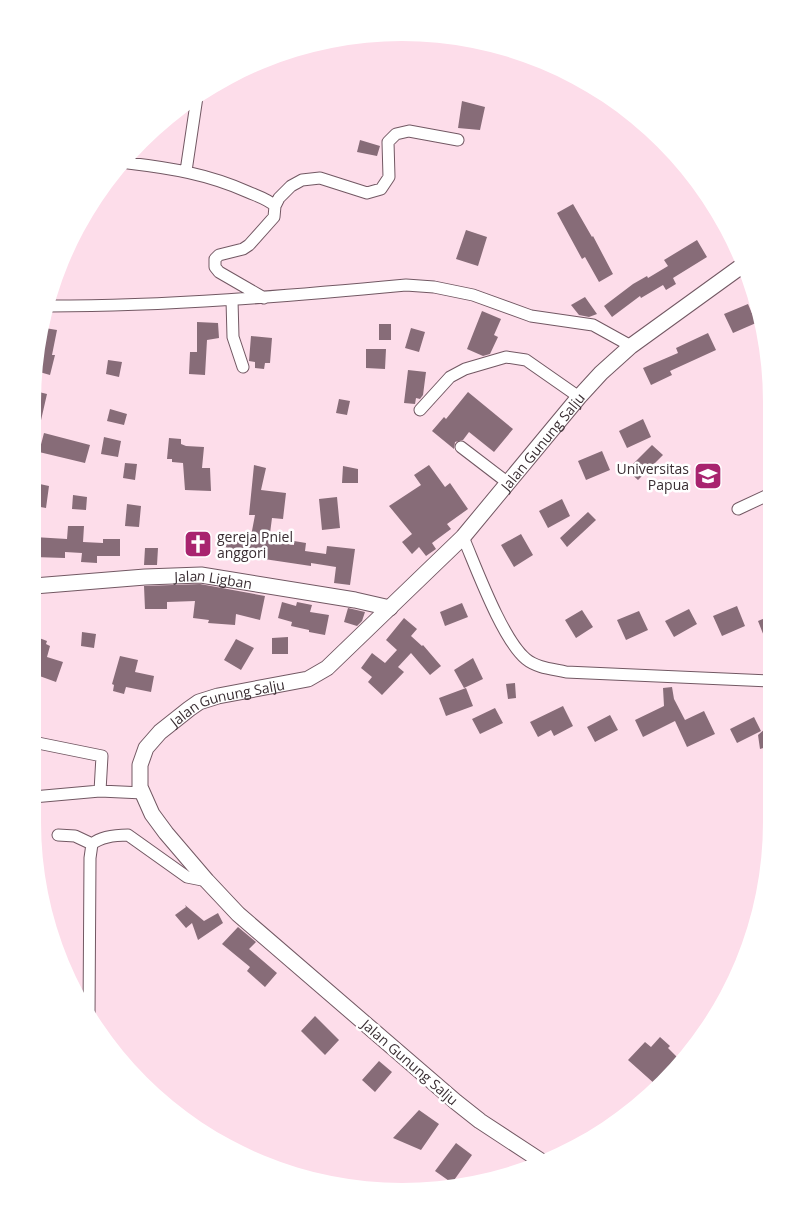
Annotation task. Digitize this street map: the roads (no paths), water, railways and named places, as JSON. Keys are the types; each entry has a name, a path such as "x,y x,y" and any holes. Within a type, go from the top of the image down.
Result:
{"main road":[{"name":"Jalan Gunung Salju","path":"535,1157 480,1121 456,1102 253,926 207,881 166,833 152,814 142,794 140,771 144,753 160,732 199,702 218,696 297,682 316,675 334,663 463,536 601,373 630,346 737,269"},
{"name":"Jalan Ligban","path":"41,585 145,577 201,575 390,608"}],"street":[{"path":"186,171 195,107"},
{"path":"264,298 224,275 215,267 214,263 219,255 243,249 249,245 274,217 275,206 279,198 291,186 309,178 327,179 367,194 381,189 389,177 388,142 396,134 409,131 458,140"},
{"path":"131,163 186,171 223,181 268,200 275,206"},
{"path":"55,306 232,300 419,285 473,295 530,316 593,325 630,346"},
{"path":"232,300 233,337 243,367"},
{"path":"420,410 450,378 465,369 506,357 526,360 579,397"},
{"path":"461,447 508,483"},
{"path":"738,509 763,497"},
{"path":"463,536 501,622 514,645 526,660 540,666 566,672 763,681"},
{"path":"41,744 102,756 100,791"},
{"path":"41,797 100,791 142,794"},
{"path":"58,835 75,836 92,844"},
{"path":"89,1000 90,858 92,844 97,840 105,838 128,835 187,877 207,881"}],"place":[{"name":"Universitas Papua","path":"708,476"},
{"name":"gereja Pniel anggori","path":"198,544"}]}
